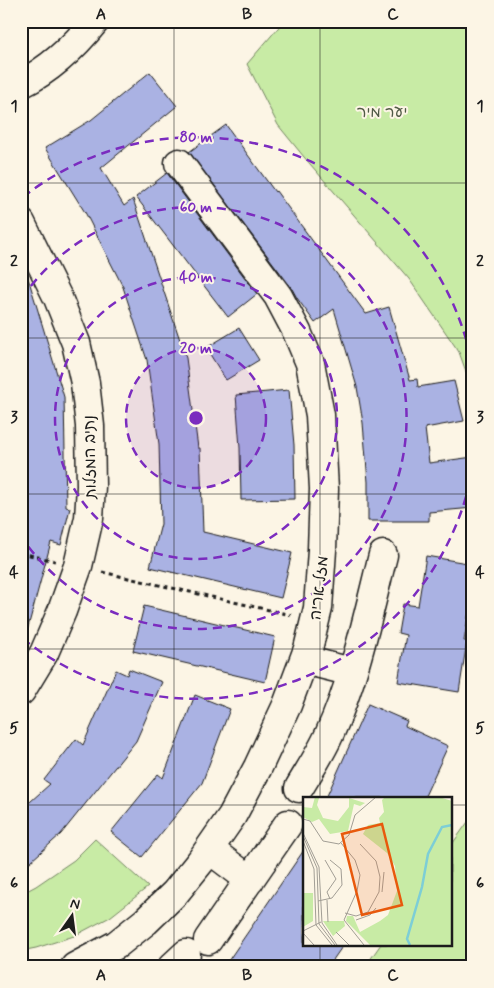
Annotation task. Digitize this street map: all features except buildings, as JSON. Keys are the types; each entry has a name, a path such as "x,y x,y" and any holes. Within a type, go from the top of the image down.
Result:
{"street":[{"path":"21,84 56,61 82,38 95,21"},
{"name":"מזל אריה","path":"75,967 116,945 146,921 175,893 200,862 232,816 258,767 287,705 304,660 318,608 324,489 320,415 310,362 278,296 179,163"},
{"name":"נתיב המזלות","path":"21,223 58,298 76,343 90,426 91,486 89,518 78,566 62,611 47,644 21,691"},
{"path":"299,788 329,736 343,699 359,651 383,555"},
{"path":"304,660 352,672"},
{"path":"189,954 250,880 288,824"},
{"path":"209,849 250,880"}],"path":[{"path":"21,553 315,620"}],"green space":[{"name":"יער מיר","path":"284,21 473,21 473,391 459,352 409,279 278,125 247,64"},
{"path":"473,815 473,967 365,967 380,946 452,946 452,844"},
{"path":"95,839 148,887 110,917 74,936 21,951 21,894 74,860"}]}
